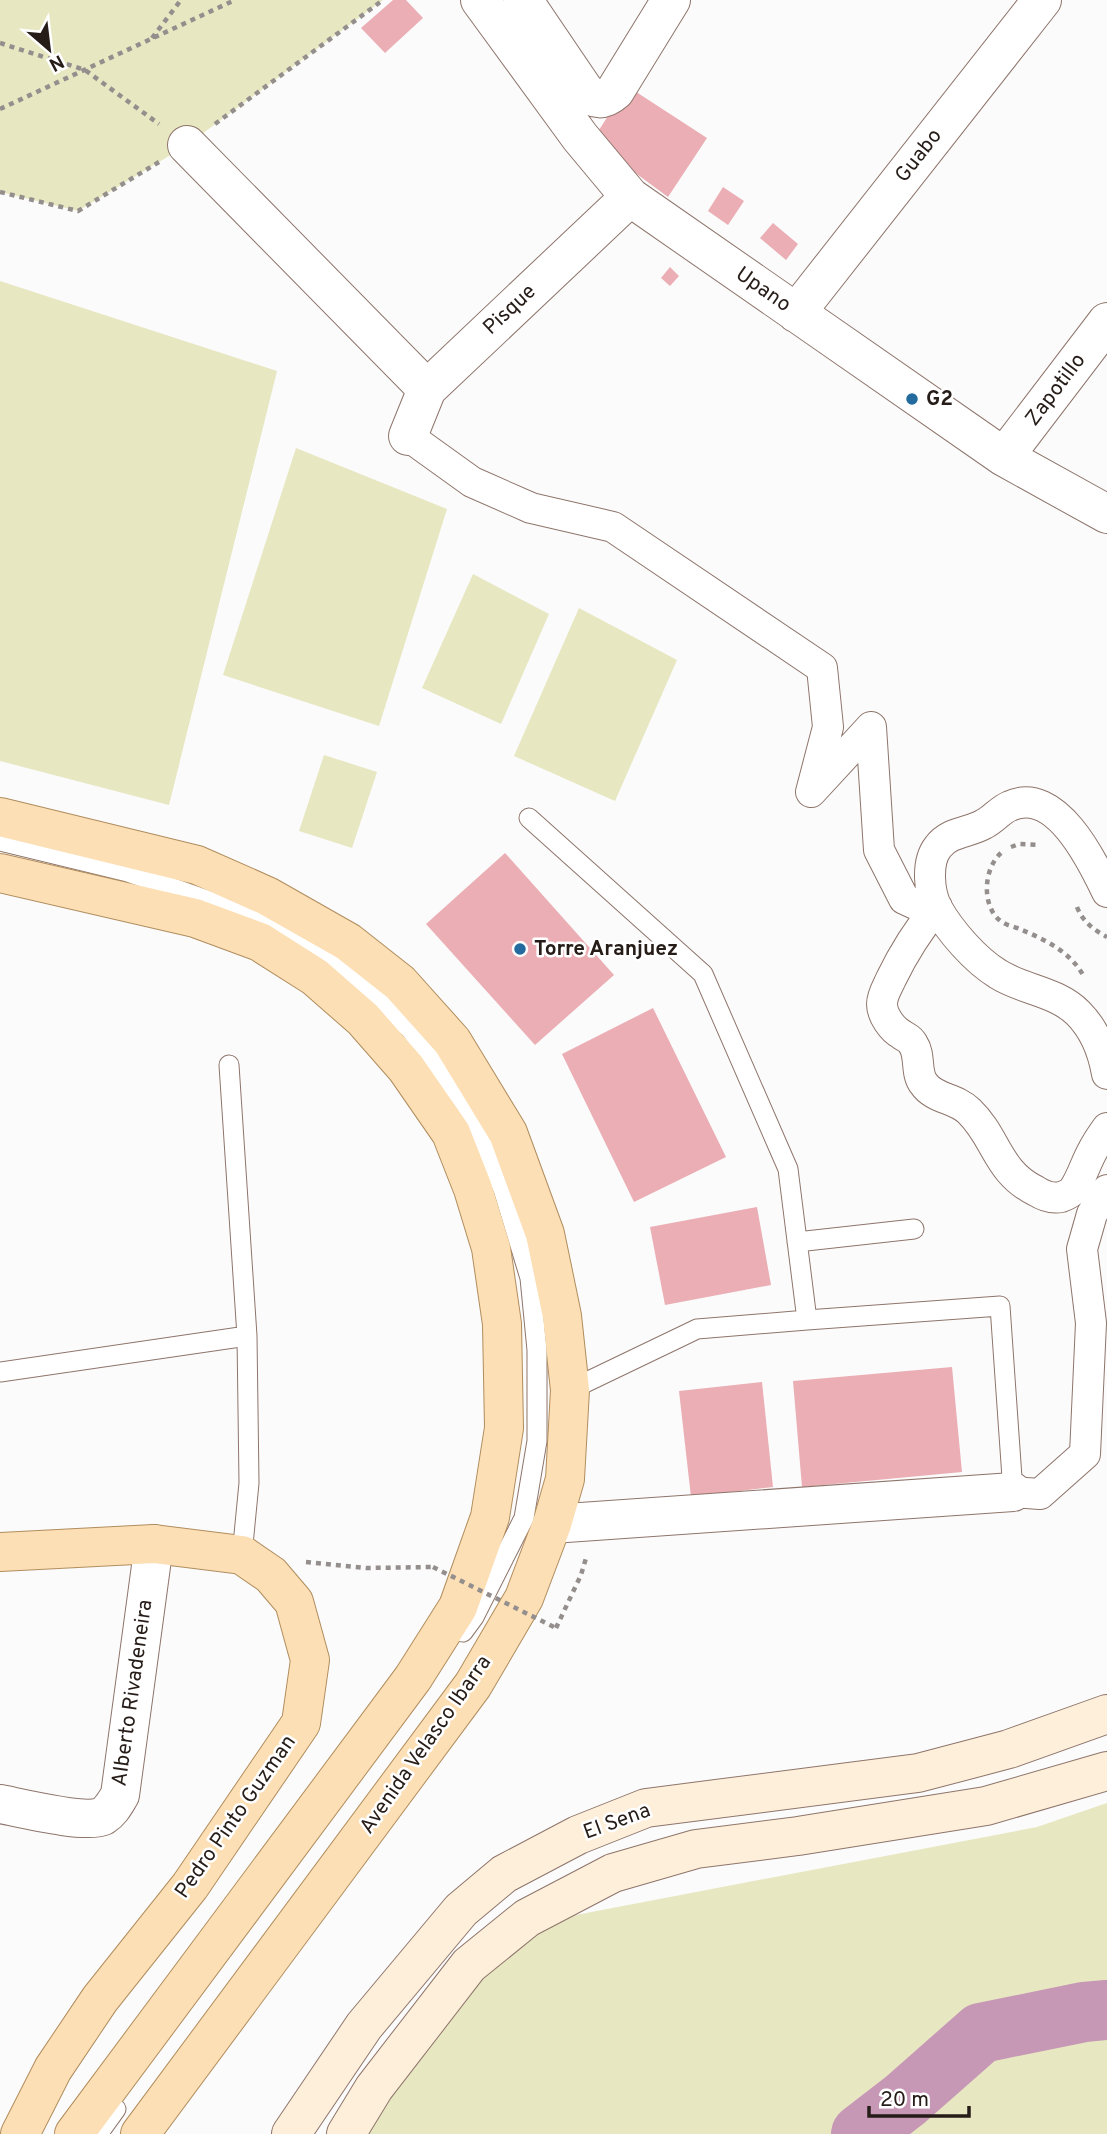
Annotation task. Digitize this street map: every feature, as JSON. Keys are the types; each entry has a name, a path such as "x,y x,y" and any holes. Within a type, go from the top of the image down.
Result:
{"main road":[{"name":"Avenida Velasco Ibarra","path":"0,817 197,865 267,896 348,942 400,983 452,1041 508,1133 545,1234 562,1317 570,1390 565,1479 552,1524 524,1598 473,1685 140,2134"},
{"path":"0,873 195,918 260,942 315,977 363,1019 406,1068 451,1133 473,1189 491,1248 502,1324 504,1428 490,1517 458,1607 413,1678 74,2134"},
{"name":"Pedro Pinto Guzman","path":"0,1552 154,1544 242,1555 271,1575 294,1602 310,1660 301,1723 190,1886 100,1999 53,2069 20,2134"},
{"name":"El Sena","path":"292,2134 364,2026 461,1910 504,1874 578,1835 646,1808 918,1773 1009,1749 1107,1714"},
{"path":"309,2134 415,2006 527,1918 613,1873 696,1849 798,1836 986,1806 1107,1771"},
{"path":"346,2134 373,2088 469,1965"}],"street":[{"name":"Upano","path":"480,0 580,136 630,197 1004,457 1107,513"},
{"path":"523,0 584,90 590,97 599,100 615,91 671,0"},
{"name":"Guabo","path":"796,313 1042,0"},
{"path":"187,145 427,388"},
{"name":"Pisque","path":"408,436 427,388 630,197"},
{"name":"Zapotillo","path":"1004,457 1107,322"},
{"path":"408,436 472,482 531,508 613,527 822,668 828,727 811,792 871,727 879,850 904,899 917,905 937,907"},
{"path":"1107,892 1083,845 1051,812 1029,800 1005,808 988,822 948,837 938,846 933,856 930,885 937,907 970,951 996,974 1053,996 1079,1013 1100,1045 1107,1074"},
{"path":"937,907 905,951 883,996 882,1004 892,1026 915,1045 921,1081 936,1094 968,1109 1016,1180 1048,1197 1069,1194 1075,1188 1093,1149 1107,1128"},
{"path":"1082,1249 1092,1214 1107,1190"},
{"path":"552,1524 1013,1492 1040,1494 1085,1454 1091,1323 1082,1249 1058,1197"},
{"name":"Alberto Rivadeneira","path":"0,1804 84,1818 101,1817 113,1808 120,1795 154,1544"}],"lane":[{"path":"529,818 703,974 788,1169 807,1320"},
{"path":"0,841 128,872 257,918 352,976 410,1029 465,1104 503,1189 530,1278 537,1350 537,1441 524,1518 474,1616 409,1709 225,1952 98,2134"},
{"path":"229,1065 247,1336 249,1483 242,1555"},
{"path":"797,1242 914,1229"},
{"path":"570,1390 697,1329 1000,1306 1013,1492"},
{"path":"0,1372 247,1336"}],"path":[{"path":"152,39 181,0"},
{"path":"0,109 235,0"},
{"path":"0,43 85,70 187,145"},
{"path":"1046,846 1019,844 1007,848 991,867 986,893 1000,922 1021,929 1061,950 1077,965 1089,985"},
{"path":"297,1561 366,1568 433,1567 556,1628 581,1575"}],"green space":[{"path":"0,0 383,0 187,145 78,211 0,192"},
{"path":"0,281 277,371 169,805 0,761"},
{"path":"296,448 447,509 379,726 223,675"},
{"path":"473,574 549,614 501,724 422,688"},
{"path":"579,608 677,660 615,801 514,756"},
{"path":"324,755 377,772 352,848 299,831"},
{"path":"1107,1803 1107,2134 341,2134 491,1947 576,1915 1037,1827"}],"building":[{"path":"393,0 406,0 423,18 385,53 361,28"},
{"path":"627,86 707,138 668,197 592,141"},
{"path":"723,187 744,201 728,225 708,211"},
{"path":"773,223 798,244 786,260 760,238"},
{"path":"670,267 679,276 670,286 661,278"},
{"name":"Torre Aranjuez","path":"505,853 614,975 535,1045 426,924"},
{"path":"653,1008 726,1157 634,1202 562,1054"},
{"path":"757,1207 771,1285 665,1305 650,1227"},
{"path":"952,1367 962,1472 802,1487 793,1381"},
{"path":"762,1382 773,1487 691,1497 679,1391"}],"waterway":[{"path":"861,2134 905,2100 981,2033 1084,2012 1107,2010"}],"place":[{"name":"G2","path":"912,399"},
{"name":"Torre Aranjuez","path":"520,949"}]}
